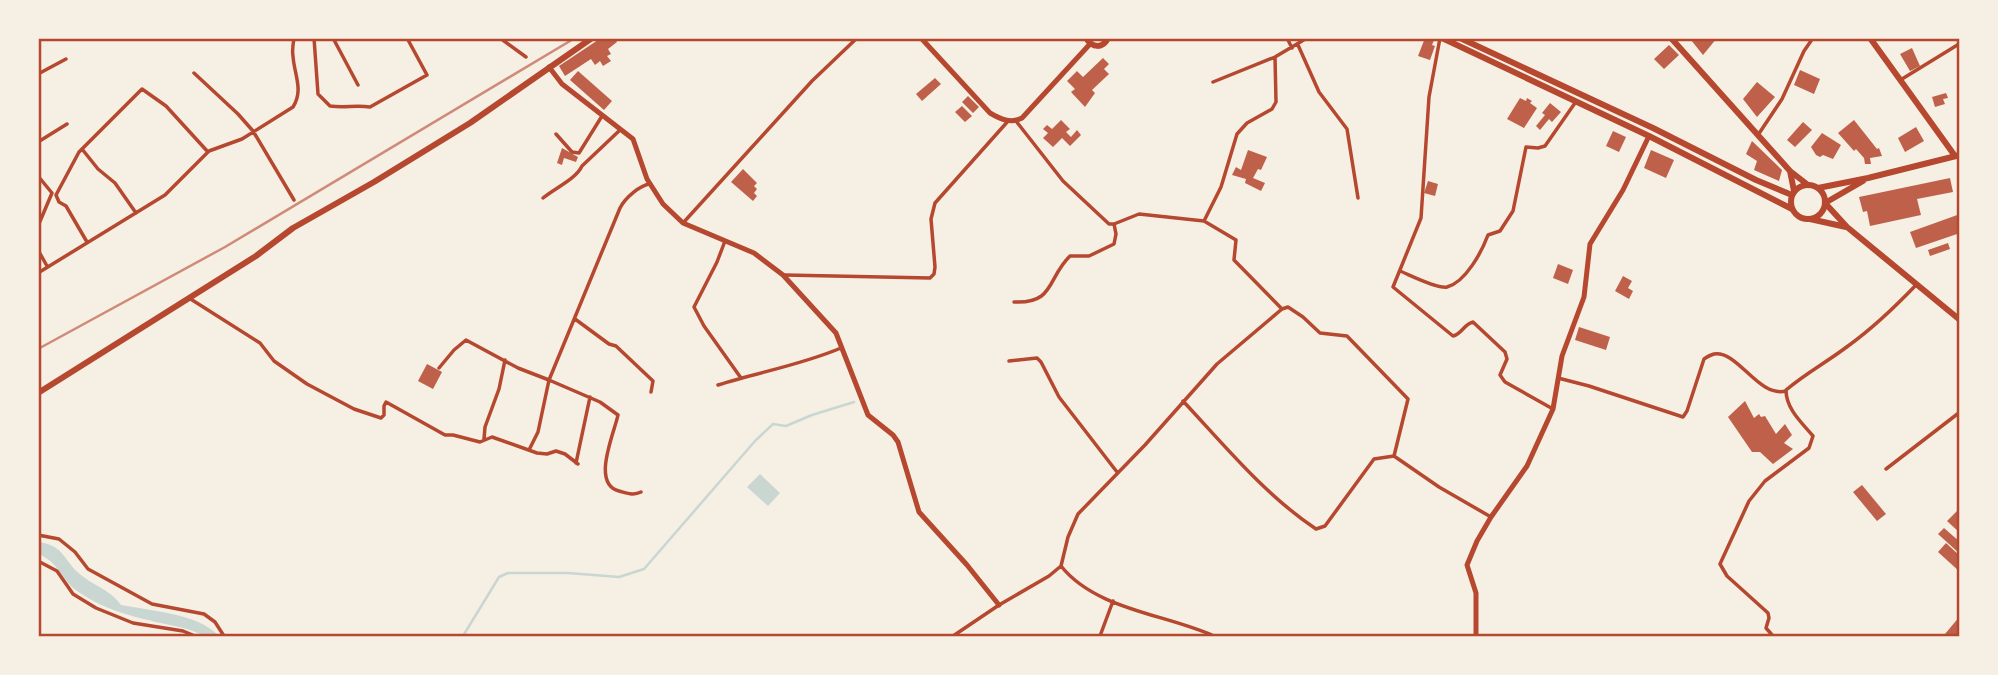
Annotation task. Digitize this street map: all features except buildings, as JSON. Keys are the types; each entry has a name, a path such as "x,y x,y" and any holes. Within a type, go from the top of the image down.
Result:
{"main road":[{"path":"38,393 256,256 334,202 374,182 470,123 592,38"},
{"path":"1088,41 1101,46 1108,38"},
{"path":"1441,38 1649,136 1792,209 1801,218 1847,227"},
{"path":"1460,38 1653,128 1746,175 1793,193"},
{"path":"1671,38 1790,172 1808,185 1818,188 1957,155 1870,38"},
{"path":"1575,102 1579,94"},
{"path":"1649,136 1653,128"},
{"path":"1790,172 1792,209"},
{"path":"1810,219 1819,215 1825,203 1868,178"},
{"path":"1793,193 1801,186 1808,185"},
{"path":"1818,188 1825,203 1847,227 1959,320"}],"street":[{"path":"38,273 136,213 179,183 208,152 242,139 293,107 299,89 292,55 294,38"},
{"path":"314,38 318,94 330,106 358,104 370,107 427,75 407,38"},
{"path":"333,38 358,85"},
{"path":"500,38 526,57"},
{"path":"683,223 812,81 857,38"},
{"path":"921,38 990,113 1001,120 1022,118 1088,41"},
{"path":"1287,38 1292,48"},
{"path":"1213,82 1275,57 1307,38"},
{"path":"1441,38 1429,97 1421,218 1393,287 1452,336 1458,335 1468,323 1473,322 1505,352 1507,359 1500,375 1505,382 1553,410"},
{"path":"1758,135 1782,99 1804,51 1813,38"},
{"path":"1900,80 1959,44"},
{"path":"1298,45 1319,92 1347,130 1358,198"},
{"path":"1204,221 1221,187 1237,134 1247,123 1272,109 1276,102 1275,57"},
{"path":"38,74 66,59"},
{"path":"549,67 562,84 622,129 635,143 650,184 663,204 683,223 754,253 783,275 836,334 868,415 898,442 919,512 999,605"},
{"path":"194,73 253,131 294,200"},
{"path":"87,242 66,206 56,197 82,149 142,89 166,106 208,152"},
{"path":"1399,271 1447,287 1464,276 1488,235 1500,231 1513,211 1526,147 1545,146 1575,102"},
{"path":"556,134 572,152 579,153 602,116"},
{"path":"1013,120 1063,181 1110,224 1139,214 1204,221 1236,240 1234,260 1282,309"},
{"path":"783,275 930,278 935,267 931,219 935,203 1013,120"},
{"path":"38,142 67,124"},
{"path":"543,198 579,174 582,166 612,135 622,129"},
{"path":"1476,636 1476,593 1467,565 1491,517 1527,466 1553,410 1562,356 1584,298 1590,244 1623,190 1649,136"},
{"path":"82,149 115,183 136,213"},
{"path":"38,176 52,192 38,226"},
{"path":"529,450 538,432 558,353 575,319 620,208 623,202 643,185 650,184"},
{"path":"1014,302 1024,303 1047,293 1062,264 1070,256 1089,256 1114,244 1114,224"},
{"path":"725,241 694,307 704,326 741,378"},
{"path":"38,250 47,266"},
{"path":"1558,378 1683,417 1704,359 1714,354 1725,355 1760,383 1774,391 1786,390 1804,374 1846,348 1885,317 1917,284"},
{"path":"189,298 260,343 274,361 287,370 354,409 381,418 386,402 446,435 480,442 492,438 543,454 556,451 577,463 590,397"},
{"path":"953,636 1061,566 1068,537 1078,514 1217,364 1282,309 1288,307 1320,333 1346,336 1408,399 1394,456"},
{"path":"575,319 636,363 653,381 651,392"},
{"path":"439,368 464,340 518,368 590,397 618,415 605,467 605,478 609,486 615,491 634,495 641,492"},
{"path":"718,385 791,367 841,348"},
{"path":"1009,361 1037,358 1041,362 1059,397 1117,472"},
{"path":"484,440 485,426 499,389 505,360"},
{"path":"1773,636 1766,628 1768,613 1727,576 1720,564 1749,500 1766,481 1813,442 1813,436 1790,408 1786,390"},
{"path":"1183,401 1244,467 1295,515 1315,529 1325,526 1374,459 1394,456 1438,487 1491,517"},
{"path":"1886,469 1959,412"},
{"path":"38,535 59,539 75,552 88,569 152,604 204,614 215,622 224,636"},
{"path":"38,561 57,571 73,594 96,608 133,623 183,631 195,636"},
{"path":"1061,566 1070,578 1113,601 1211,636"},
{"path":"1100,636 1113,601"}],"shaded area":[{"path":"760,474 780,493 768,506 747,487"},
{"path":"38,542 54,546 75,570 107,591 121,605 159,611 199,622 219,636 203,635 128,615 89,599 72,586 52,562 39,554"}],"waterway":[{"path":"463,636 499,577 508,573 568,573 619,577 644,569 755,441 773,424 786,426 854,402"}],"railway":[{"path":"38,349 225,247 575,38"}]}
